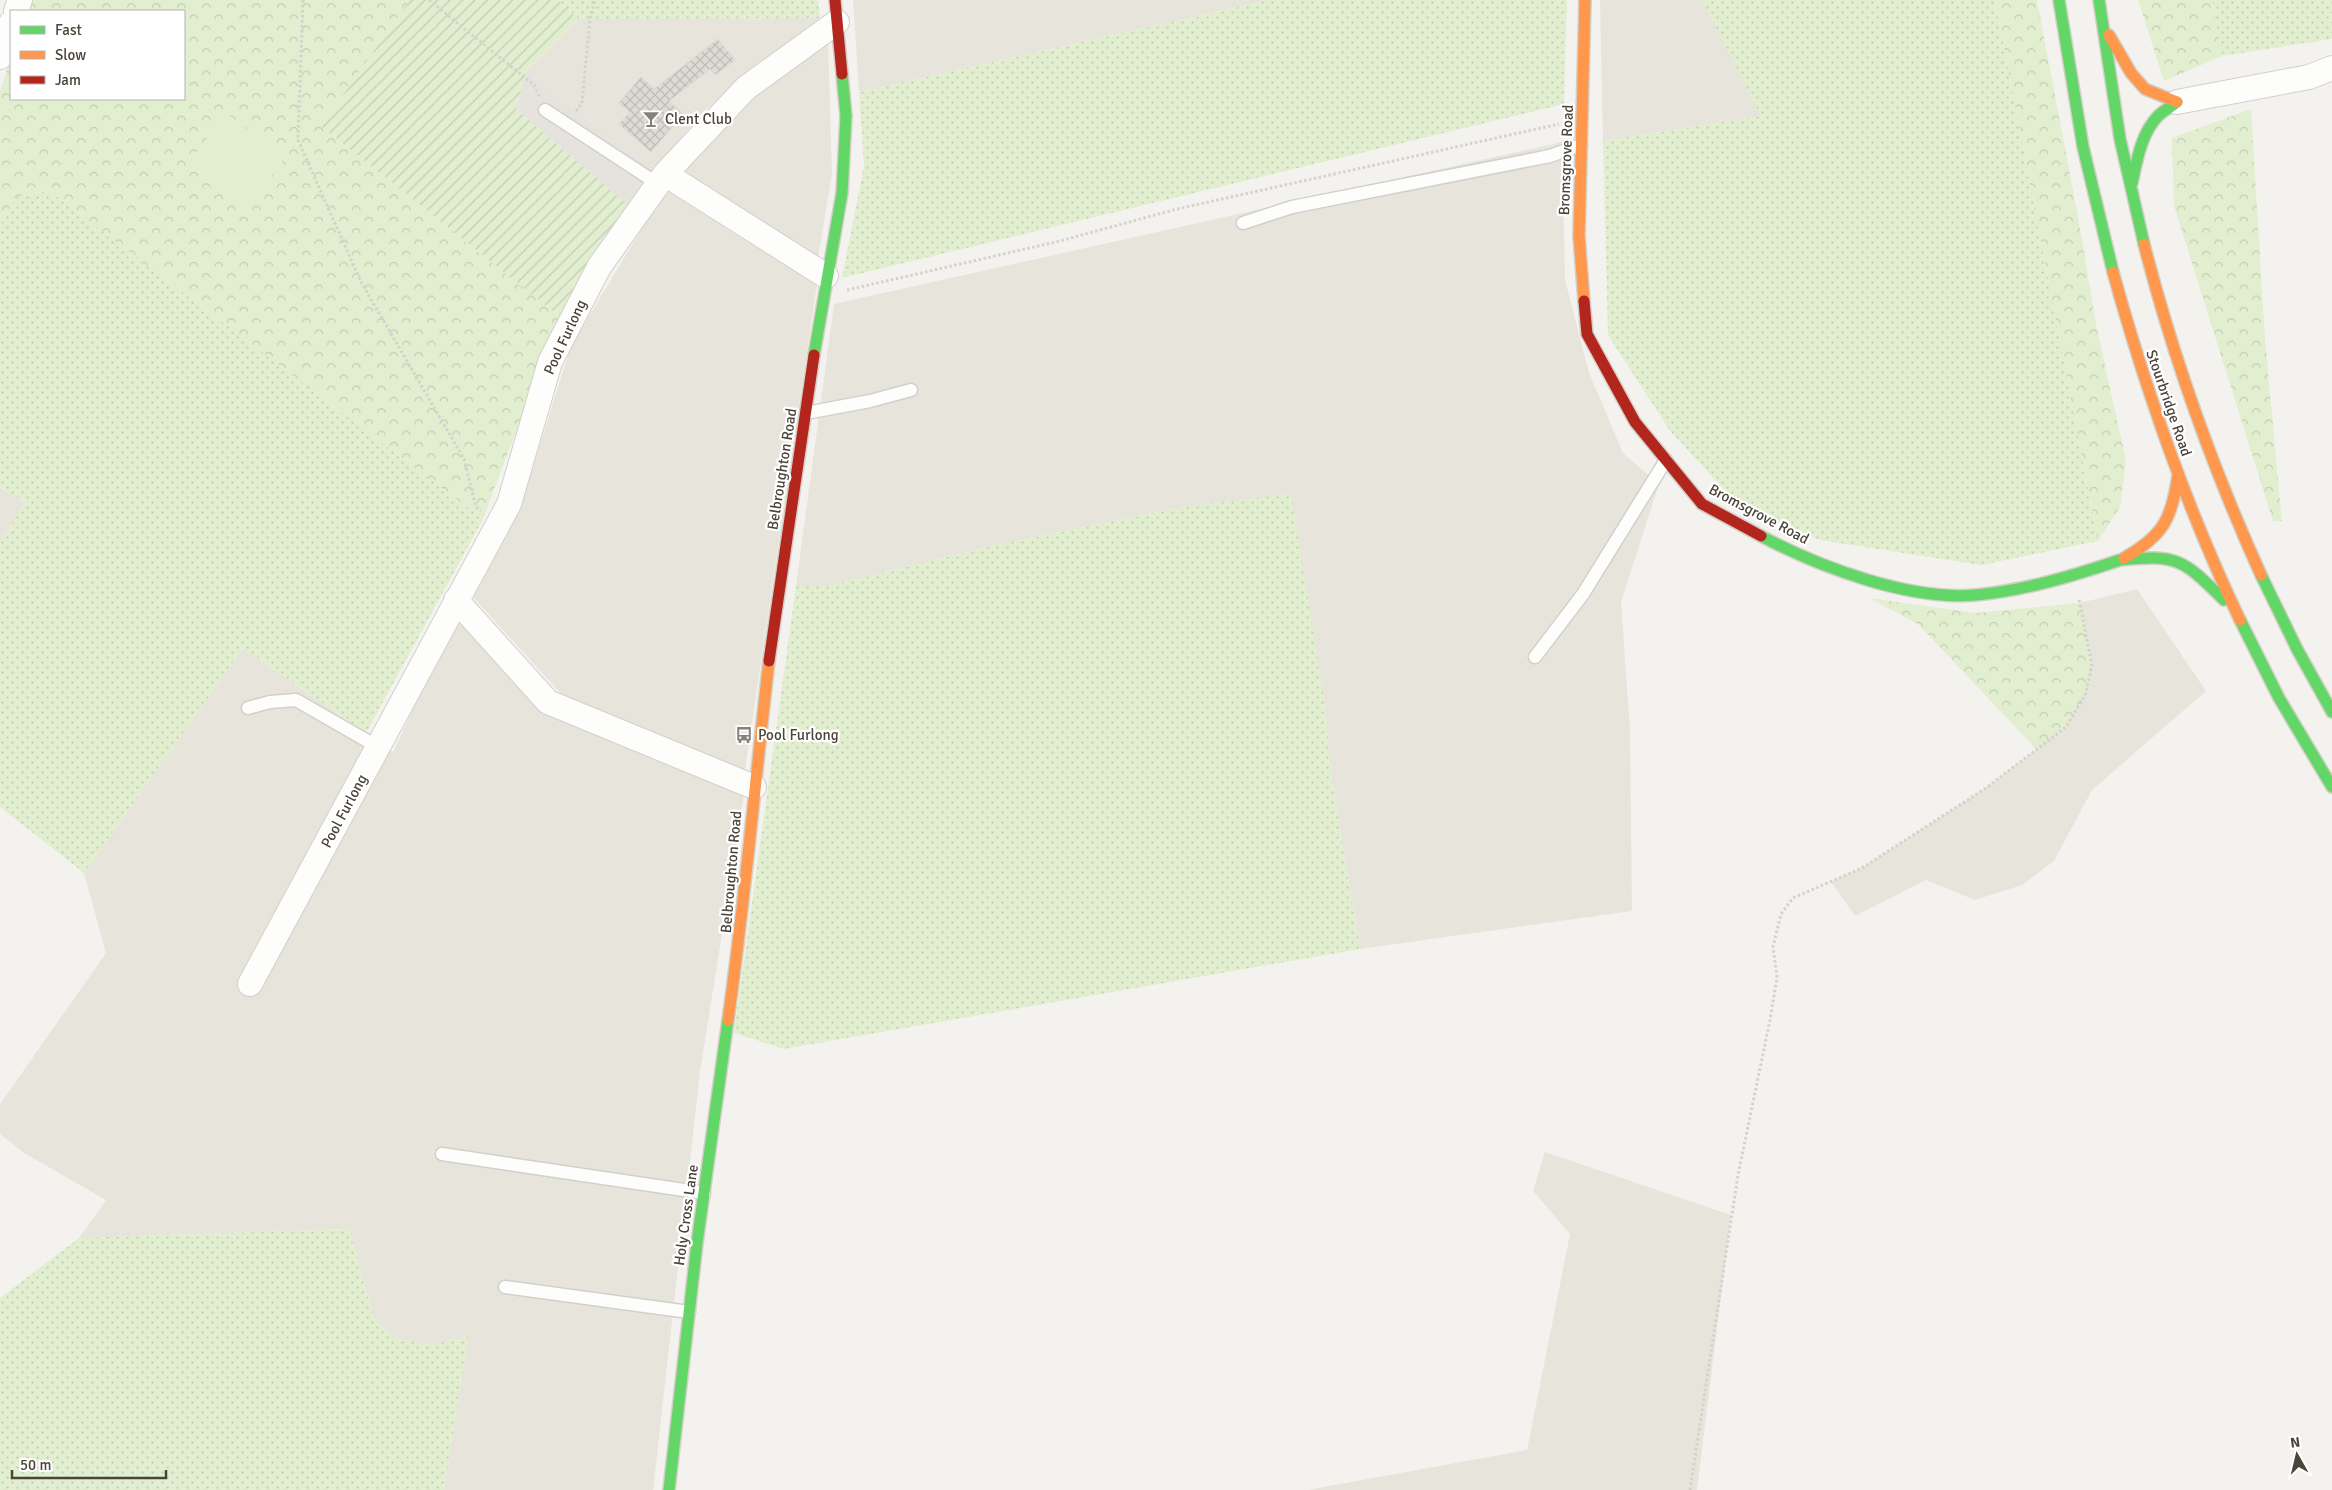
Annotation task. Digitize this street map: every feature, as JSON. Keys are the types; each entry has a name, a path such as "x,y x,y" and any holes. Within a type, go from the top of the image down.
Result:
{"main road":[{"name":"Bromsgrove Road","path":"1586,0 1578,236 1587,334 1635,422 1702,504 1782,547 1868,580 1922,592 1974,595 2025,588 2074,576 2120,560"},
{"name":"Stourbridge Road","path":"2059,0 2062,30 2085,159 2103,240 2128,330 2178,475 2208,552 2236,612 2304,744 2332,787"},
{"name":"Stourbridge Road","path":"2099,0 2130,189 2163,316 2214,467 2267,589 2332,712"},
{"name":"Belbroughton Road","path":"739,944 754,787 777,598 825,284 842,193 846,116 836,11"},
{"path":"2102,23 2131,73 2145,89 2177,102"},
{"path":"2130,189 2140,150 2149,129 2157,116 2177,102"},
{"path":"2120,560 2145,546 2158,533 2170,515 2178,475"},
{"path":"2120,560 2152,556 2171,557 2188,565 2236,612"},
{"name":"Holy Cross Lane","path":"668,1490 704,1193 739,944"}],"street":[{"name":"Pool Furlong","path":"250,984 509,504 550,362 599,267 661,179 746,88 836,11"},
{"path":"0,57 10,27"},
{"path":"2177,102 2309,77 2332,68"},
{"path":"661,179 825,284"},
{"path":"456,600 548,702 754,787"}],"lane":[{"path":"545,110 661,179"},
{"path":"1243,223 1292,207 1550,156 1581,145"},
{"path":"806,413 870,401 911,390"},
{"path":"1535,657 1584,594 1666,460"},
{"path":"248,708 270,702 296,700 378,747"},
{"path":"442,1154 704,1193"},
{"path":"505,1287 689,1312"}],"path":[{"path":"303,0 298,140 361,282 464,459 476,507 498,523"},
{"path":"429,0 534,85 545,110"},
{"path":"565,123 582,103 590,19 595,0"},
{"path":"825,284 854,290 1060,241 1177,209 1581,118"},
{"path":"1690,1490 1738,1175 1777,977 1773,947 1780,914 1793,898 1862,868 1986,788 2066,728 2084,695 2092,666 2074,576"}],"shaded area":[{"path":"853,0 1270,0 859,92"},
{"path":"1600,0 1702,0 1762,116 1603,141"},
{"path":"820,18 705,110 653,170 526,73 578,19"},
{"path":"828,38 832,174 818,258 679,170 769,81"},
{"path":"526,73 653,170 629,206 516,109"},
{"path":"1562,142 1565,280 1589,373 1623,453 1659,484 1621,602 1630,730 1632,911 1360,949 1332,781 1323,691 1188,506 992,546 828,586 796,586 834,304"},
{"path":"667,187 817,284 745,770 564,697 473,597 522,502 571,346"},
{"path":"0,488 25,502 2,540 0,540"},
{"path":"2137,589 2206,691 2092,790 2054,861 2022,885 1975,900 1926,880 1855,916 1831,882 1862,868 1986,788 2066,727 2092,666 2080,603"},
{"path":"457,615 548,713 744,795 700,1072 653,1490 444,1490 468,1336 430,1345 393,1338 374,1319 349,1229 79,1238 106,1200 24,1153 0,1134 0,1104 106,953 84,873 243,648 393,752"},
{"path":"1545,1152 1731,1215 1697,1490 1307,1490 1527,1450 1570,1234 1533,1191"}],"green space":[{"path":"34,0 410,0 321,126 559,316 483,519 49,191 16,197 0,226 0,92 10,59 10,100 185,100 185,10 29,10"},
{"path":"410,0 558,0 578,19 526,73 516,109 629,206 559,316 321,126"},
{"path":"558,0 818,0 820,18 578,19"},
{"path":"1270,0 1567,0 1564,104 842,278 864,166 859,92"},
{"path":"1702,0 1995,0 2098,541 1981,565 1820,540 1736,502 1670,431 1608,335 1603,141 1761,116"},
{"path":"1995,0 2037,0 2083,244 2096,325 2126,461 2120,507 2098,541"},
{"path":"2138,0 2212,0 2222,56 2164,81"},
{"path":"2212,0 2332,0 2332,39 2222,56"},
{"path":"2251,109 2265,340 2282,521 2273,521 2174,206 2172,138"},
{"path":"226,113 285,158 246,210 187,165"},
{"path":"49,191 483,519 366,733 243,648 84,873 0,807 0,540 2,540 25,502 0,488 0,226 16,197"},
{"path":"1291,494 1323,691 1332,781 1360,949 784,1049 734,1033 796,586 828,586 992,546 1188,506"},
{"path":"1869,598 1975,613 2080,603 2092,666 2085,695 2066,727 2037,750 1918,624"},
{"path":"349,1229 374,1319 393,1338 430,1345 468,1336 444,1490 0,1490 0,1298 79,1238"}],"building":[{"name":"Clent Club","path":"718,39 735,60 715,75 710,69 669,101 683,114 651,152 619,124 630,112 619,103 641,77 654,89"}],"traffic: fast":[{"path":"2059,0 2083,147 2113,272"},
{"path":"2099,0 2120,139 2144,244"},
{"path":"814,355 842,193 846,116 842,74"},
{"path":"2132,183 2140,148 2147,131 2162,112 2177,102"},
{"path":"1761,536 1784,548 1837,570 1894,587 1923,593 1950,595 1995,593 2031,586 2120,560"},
{"path":"2120,560 2155,558 2168,559 2179,563 2199,576 2224,600"},
{"path":"2261,575 2297,649 2332,712"},
{"path":"2240,620 2279,698 2332,787"},
{"path":"669,1490 697,1243 728,1020"}],"traffic: slow":[{"path":"1584,301 1579,236 1585,0"},
{"path":"2109,35 2131,73 2145,89 2177,102"},
{"path":"2144,244 2155,286 2195,412 2243,535 2261,575"},
{"path":"2113,272 2139,361 2169,449 2202,536 2240,620"},
{"path":"2124,558 2148,542 2163,525 2173,503 2178,475"},
{"path":"728,1020 745,886 769,661"}],"traffic: jam":[{"path":"835,0 842,74"},
{"path":"1584,301 1587,334 1635,422 1702,504 1761,536"},
{"path":"769,661 814,355"}],"place":[{"name":"Clent Club","path":"651,119"},
{"name":"Pool Furlong","path":"744,735"}]}
